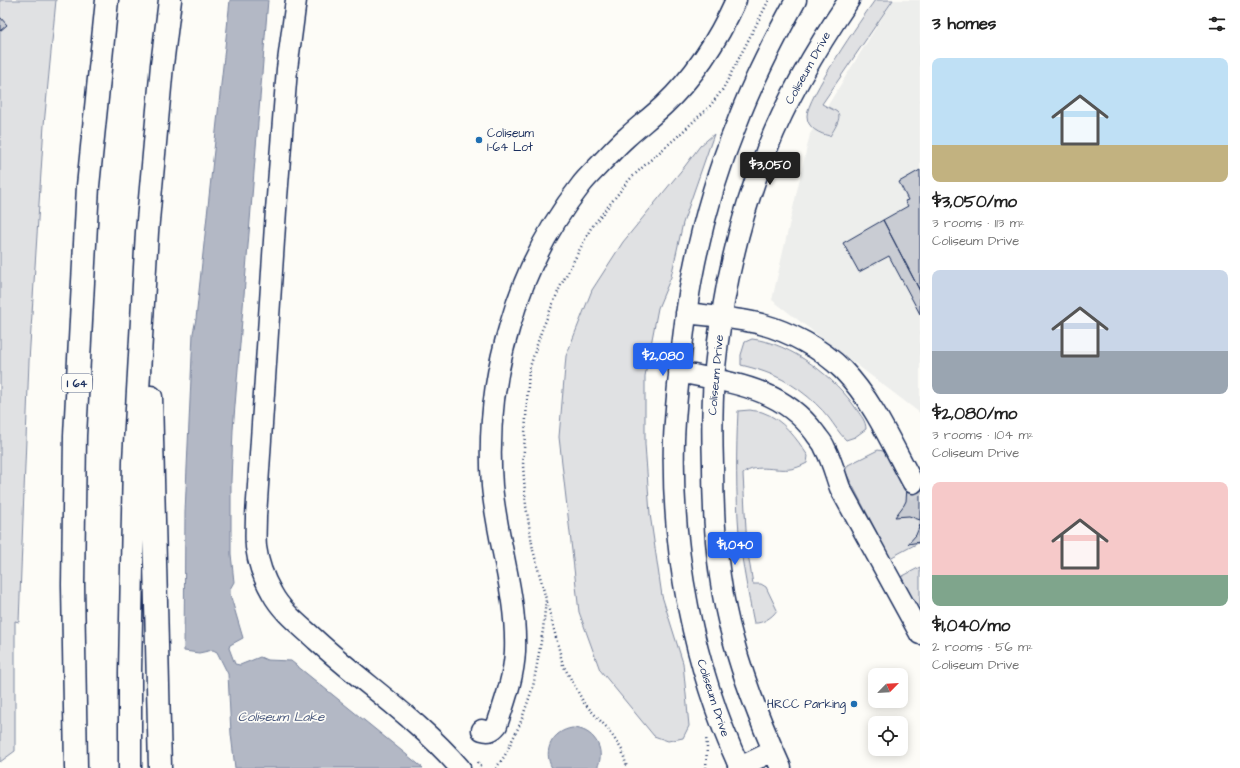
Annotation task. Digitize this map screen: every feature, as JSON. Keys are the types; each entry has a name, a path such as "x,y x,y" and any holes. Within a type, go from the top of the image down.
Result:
{"highway":[{"name":"I 64","path":"76,768 73,585 75,428 88,186 107,0"},
{"path":"130,768 130,672 134,461 148,232 162,65 170,0"},
{"path":"148,232 160,768"}],"street":[{"path":"296,0 287,69 276,206 256,516 256,546 261,569 272,594 289,615 326,649 446,751 460,768"},
{"path":"482,730 488,732 497,726 512,676 515,652 512,597 492,485 491,432 496,384 502,353 519,294 556,222 582,184 623,140 661,108 686,82 701,64 717,40 736,0"},
{"name":"Coliseum Drive","path":"739,768 728,743 706,680 692,628 685,592 675,496 675,412 686,313 704,222 727,148 761,66 796,0"},
{"name":"Coliseum Drive","path":"777,760 763,729 746,683 732,638 721,579 714,526 712,421 714,379 721,318 733,260 750,198 766,149 796,86 842,2"},
{"path":"686,313 760,324 785,332 812,346 842,370 870,404 913,483"},
{"path":"679,372 750,388 770,396 789,406 810,426 824,446 833,463 840,488 920,634"},
{"path":"739,768 777,760"}],"path":[{"path":"627,768 622,750 608,730 584,703 563,665 533,550 526,506 523,465 529,370 541,332 560,287 591,228 629,180 710,106 723,89 769,0"}],"shaded area":[{"path":"0,0 56,0 44,125 29,361 19,622 15,621 15,751 0,762"},
{"path":"875,0 893,0 822,104 837,112 839,117 830,136 822,134 809,124 807,116 809,107 815,93 836,58"},
{"path":"893,0 920,0 920,413 772,300 810,134"},
{"path":"714,134 683,223 671,277 658,308 645,376 645,444 650,514 662,596 683,663 689,726 683,738 668,741 654,736 600,670 579,612 559,437 566,356 592,290 623,242 700,146"},
{"path":"752,339 782,347 811,364 825,375 848,398 863,419 866,429 855,437 846,440 823,411 800,390 774,375 741,365 741,355 745,342"},
{"path":"750,410 762,412 776,419 789,430 808,456 807,463 800,467 789,469 761,468 748,471 743,474 747,548 753,584 761,584 766,587 777,610 767,620 757,623 754,623 743,567 737,503 738,411"},
{"path":"878,450 885,453 920,517 920,542 890,558 845,471 848,465"},
{"path":"920,567 920,612 901,577"}],"water":[{"name":"Coliseum Lake","path":"230,0 268,0 233,430 231,481 231,554 234,582 230,589 230,594 243,638 230,645 229,648 235,664 240,665 260,657 267,660 291,661 423,768 235,768 231,734 228,674 217,652 213,650 199,653 184,651 185,512 193,333 196,319"},
{"path":"572,728 580,729 586,732 596,741 600,754 600,761 597,768 552,768 548,755 551,742 559,733"}],"building":[{"path":"0,17 7,25 0,31"},
{"path":"920,170 920,291 883,220 908,206 905,201 908,200 899,182"},
{"path":"883,220 920,291 920,314 889,256 859,272 843,243"},
{"path":"920,483 920,520 909,516 895,517 906,501 907,488"},
{"path":"920,525 920,542 908,544 916,535"}],"tunnel":[{"path":"913,483 920,495"}],"place":[{"name":"Coliseum I-64 Lot","path":"479,140"},
{"name":"HRCC Parking","path":"854,704"}]}
